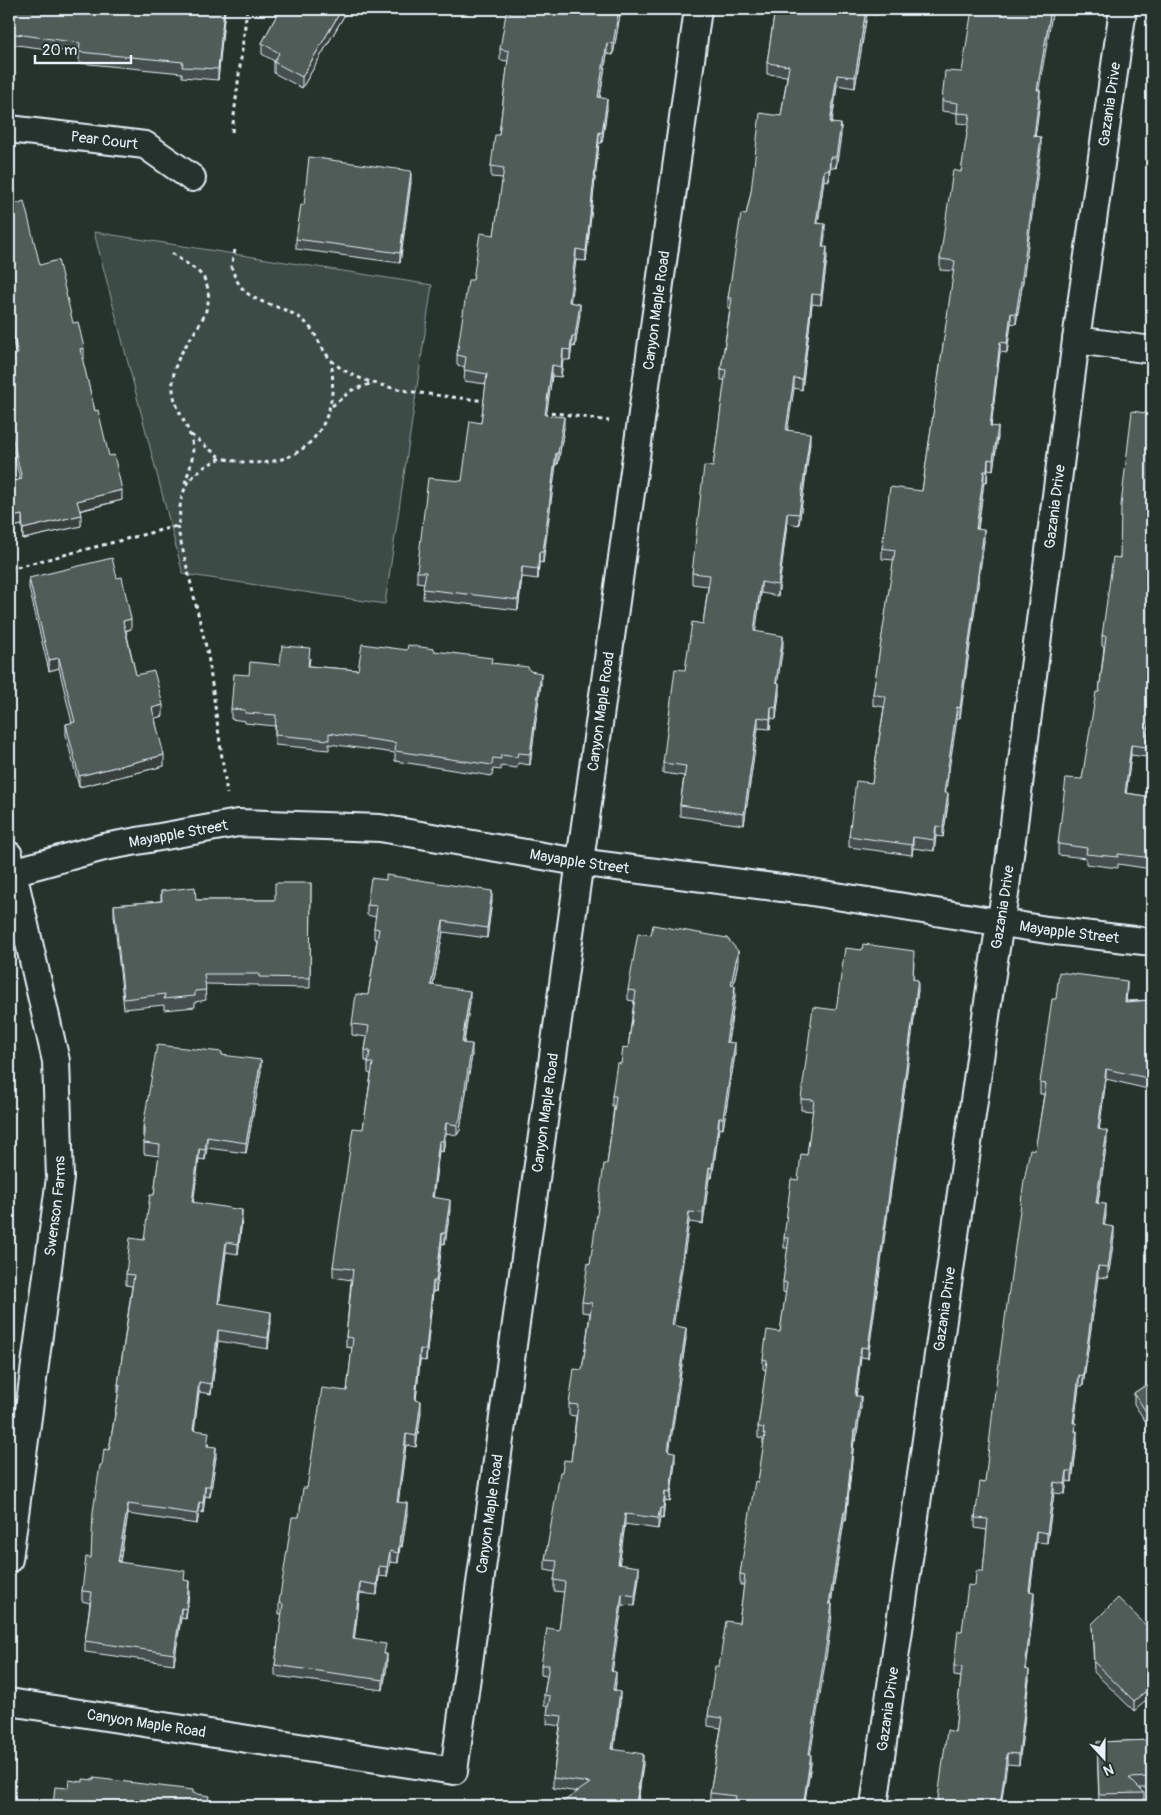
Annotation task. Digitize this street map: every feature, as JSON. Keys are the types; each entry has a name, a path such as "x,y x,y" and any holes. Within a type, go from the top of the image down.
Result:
{"street":[{"name":"Canyon Maple Road","path":"9,1702 454,1771 578,862 698,9"},
{"name":"Gazania Drive","path":"874,1806 1000,922 1076,340 1123,9"},
{"name":"Pear Court","path":"9,129 145,145 192,178"},
{"path":"1076,340 1152,350"},
{"name":"Mayapple Street","path":"10,867 104,847 238,823 380,828 578,862 804,891 1000,922 1152,942"},
{"name":"Swenson Farms","path":"9,1559 20,1396 60,1178 56,1061 10,867"}],"path":[{"path":"232,132 247,9"},
{"path":"235,250 232,266 244,292 251,297 296,316 308,324 330,360 344,370 376,382 422,394 492,403"},
{"path":"172,253 197,270 204,278 209,296 205,313 179,354 174,373 175,401 192,441 192,454 180,508 181,518 177,526 208,655 227,794"},
{"path":"187,430 199,443 222,458 249,464 285,459 296,453 316,436 331,407 334,393 330,360"},
{"path":"331,407 352,390 376,382"},
{"path":"538,410 609,421"},
{"path":"185,484 208,465 222,458"},
{"path":"9,569 177,526"}],"shaded area":[{"path":"94,232 432,285 385,604 183,574"}],"building":[{"path":"9,9 224,9 218,69 182,67 183,62 79,52 80,43 9,33"},
{"path":"280,9 342,9 302,77 274,62 279,53 262,43"},
{"path":"511,9 619,9 613,44 607,43 598,97 607,99 602,133 599,132 586,251 576,249 569,302 580,304 575,336 572,336 570,350 563,349 561,367 552,365 545,415 564,417 558,453 556,453 543,552 539,552 538,569 522,567 518,600 423,589 426,572 417,572 428,478 462,481 470,421 481,423 487,374 464,370 466,357 457,355 468,280 473,280 480,233 494,235 504,168 491,166 495,135 499,135 509,51 500,49 506,13 511,13"},
{"path":"775,9 866,9 855,77 837,75 830,123 841,124 836,157 830,157 829,170 824,170 816,223 825,224 822,247 827,247 821,295 812,294 802,379 794,378 786,430 810,433 799,514 787,513 778,585 761,582 754,631 783,636 776,682 779,683 776,708 771,707 770,719 758,717 744,814 680,805 686,766 663,763 675,669 685,670 692,622 703,624 710,575 692,573 704,466 713,467 726,370 721,369 732,298 728,298 741,214 746,215 751,192 760,113 781,116 789,66 767,63"},
{"path":"972,9 1051,9 1037,90 1040,90 1034,136 1041,137 1023,270 1016,314 1011,313 1007,343 1000,342 990,426 998,427 993,460 988,459 987,471 984,471 976,529 984,530 960,708 957,707 944,793 948,793 943,827 936,826 934,840 913,837 912,845 849,836 856,781 872,783 886,697 873,694 895,550 882,548 890,487 922,491 955,261 940,259 953,170 961,172 970,114 957,113 958,103 942,101 945,71 962,72"},
{"path":"309,157 411,171 400,253 296,239 301,205 304,205"},
{"path":"9,177 16,204 24,201 40,265 58,260 73,323 78,322 84,348 80,349 95,411 98,410 109,456 114,455 122,490 77,501 81,515 23,529 22,515 12,517 9,501 9,482 22,479 9,423 9,356 18,354 10,320 13,319 9,301"},
{"path":"1132,411 1152,414 1152,701 1146,747 1131,745 1125,793 1152,797 1152,858 1118,854 1118,857 1086,854 1087,848 1058,844 1066,778 1082,779 1096,692 1099,692 1106,636 1102,636 1113,557 1120,558 1121,505"},
{"path":"112,558 117,578 122,577 131,619 123,621 136,675 154,671 163,705 152,708 164,755 79,776 66,724 75,722 59,658 49,660 29,578"},
{"path":"362,644 407,650 408,645 434,649 434,651 492,658 491,663 528,667 530,671 541,673 530,754 518,753 517,757 501,755 501,759 493,758 492,765 395,751 396,743 329,733 329,740 275,735 276,715 245,713 245,710 231,709 234,674 249,675 250,662 280,665 282,646 310,648 308,666 358,670"},
{"path":"386,875 492,891 487,928 443,921 431,985 470,991 462,1043 472,1044 460,1119 457,1125 446,1123 443,1141 439,1141 432,1197 450,1200 445,1233 442,1233 436,1281 433,1281 426,1350 420,1349 415,1400 421,1401 416,1436 406,1434 397,1502 407,1503 402,1536 400,1536 398,1553 390,1551 387,1567 379,1566 377,1585 360,1582 353,1639 386,1644 384,1654 387,1654 383,1680 275,1665 283,1604 279,1603 292,1517 299,1517 303,1488 307,1488 322,1388 347,1391 353,1338 346,1337 353,1269 333,1267 353,1128 363,1129 373,1063 368,1063 370,1051 365,1050 369,1026 352,1024 356,994 368,995 379,929 374,928 377,906 367,905 371,878 386,880"},
{"path":"275,883 311,883 310,978 259,977 259,974 204,974 206,990 195,991 195,996 164,999 165,994 124,999 114,905 162,901 161,891 195,887 196,900 275,900"},
{"path":"653,925 727,938 738,951 731,985 735,986 726,1042 735,1043 723,1118 719,1118 712,1168 709,1167 703,1213 689,1212 672,1325 686,1328 668,1451 675,1452 670,1492 665,1491 663,1508 660,1508 658,1518 625,1514 618,1564 639,1567 635,1596 622,1594 611,1671 616,1672 613,1690 620,1692 612,1749 643,1754 636,1804 639,1804 639,1806 557,1806 590,1783 553,1778 562,1716 547,1714 550,1696 544,1695 549,1665 541,1665 547,1628 559,1630 565,1582 554,1580 557,1561 545,1560 560,1472 562,1472 564,1460 571,1461 578,1405 569,1404 574,1369 582,1370 592,1303 582,1302 588,1263 590,1264 604,1164 607,1164 616,1096 612,1096 617,1063 621,1064 623,1047 628,1048 636,991 628,990 638,933 651,935"},
{"path":"863,944 914,951 913,979 918,980 868,1348 861,1347 855,1396 861,1396 856,1430 854,1430 846,1511 844,1511 829,1604 832,1604 809,1754 811,1754 803,1806 735,1806 736,1796 710,1793 723,1718 708,1716 715,1666 719,1666 726,1621 739,1623 745,1575 740,1574 755,1481 758,1482 765,1434 763,1434 764,1428 758,1427 767,1360 763,1359 767,1330 780,1332 787,1283 783,1282 789,1238 784,1238 791,1179 798,1180 801,1154 807,1155 814,1100 801,1099 813,1007 836,1010 845,948 862,950"},
{"path":"1059,972 1127,981 1125,1002 1152,1000 1152,1079 1106,1069 1098,1129 1107,1131 1096,1203 1106,1204 1103,1225 1114,1227 1108,1267 1098,1266 1083,1376 1079,1375 1073,1423 1076,1423 1075,1432 1077,1431 1072,1471 1067,1471 1065,1484 1054,1482 1047,1533 1036,1531 1029,1591 1034,1592 1025,1669 1029,1670 1019,1754 1007,1753 1000,1806 937,1806 947,1730 955,1732 962,1667 954,1666 958,1631 962,1631 968,1585 975,1586 976,1571 983,1571 988,1519 975,1518 980,1482 985,1483 994,1399 1024,1181 1030,1149 1035,1150 1046,1084 1040,1083 1052,999 1056,999"},
{"path":"157,1045 222,1052 222,1055 261,1060 246,1143 207,1137 205,1150 199,1149 192,1202 242,1210 238,1244 226,1242 218,1303 271,1312 268,1338 218,1330 211,1384 199,1382 193,1430 209,1432 207,1446 216,1447 210,1486 205,1486 203,1503 199,1502 197,1514 128,1504 118,1562 185,1571 184,1580 189,1581 186,1609 181,1608 174,1654 85,1641 92,1592 82,1591 86,1557 91,1558 93,1512 100,1465 102,1465 104,1449 109,1450 120,1385 118,1385 134,1275 126,1274 130,1238 144,1240 150,1195 154,1195 160,1145 144,1143 143,1127"},
{"path":"1152,1381 1152,1421 1134,1393"},
{"path":"1118,1598 1152,1631 1152,1686 1134,1701 1094,1662 1092,1624"},
{"path":"1152,1740 1152,1777 1129,1778 1144,1793 1099,1794 1097,1742"},
{"path":"94,1778 193,1790 193,1793 209,1796 208,1801 245,1806 53,1806 55,1787 68,1788 69,1780 83,1782 83,1779 94,1780"}]}
